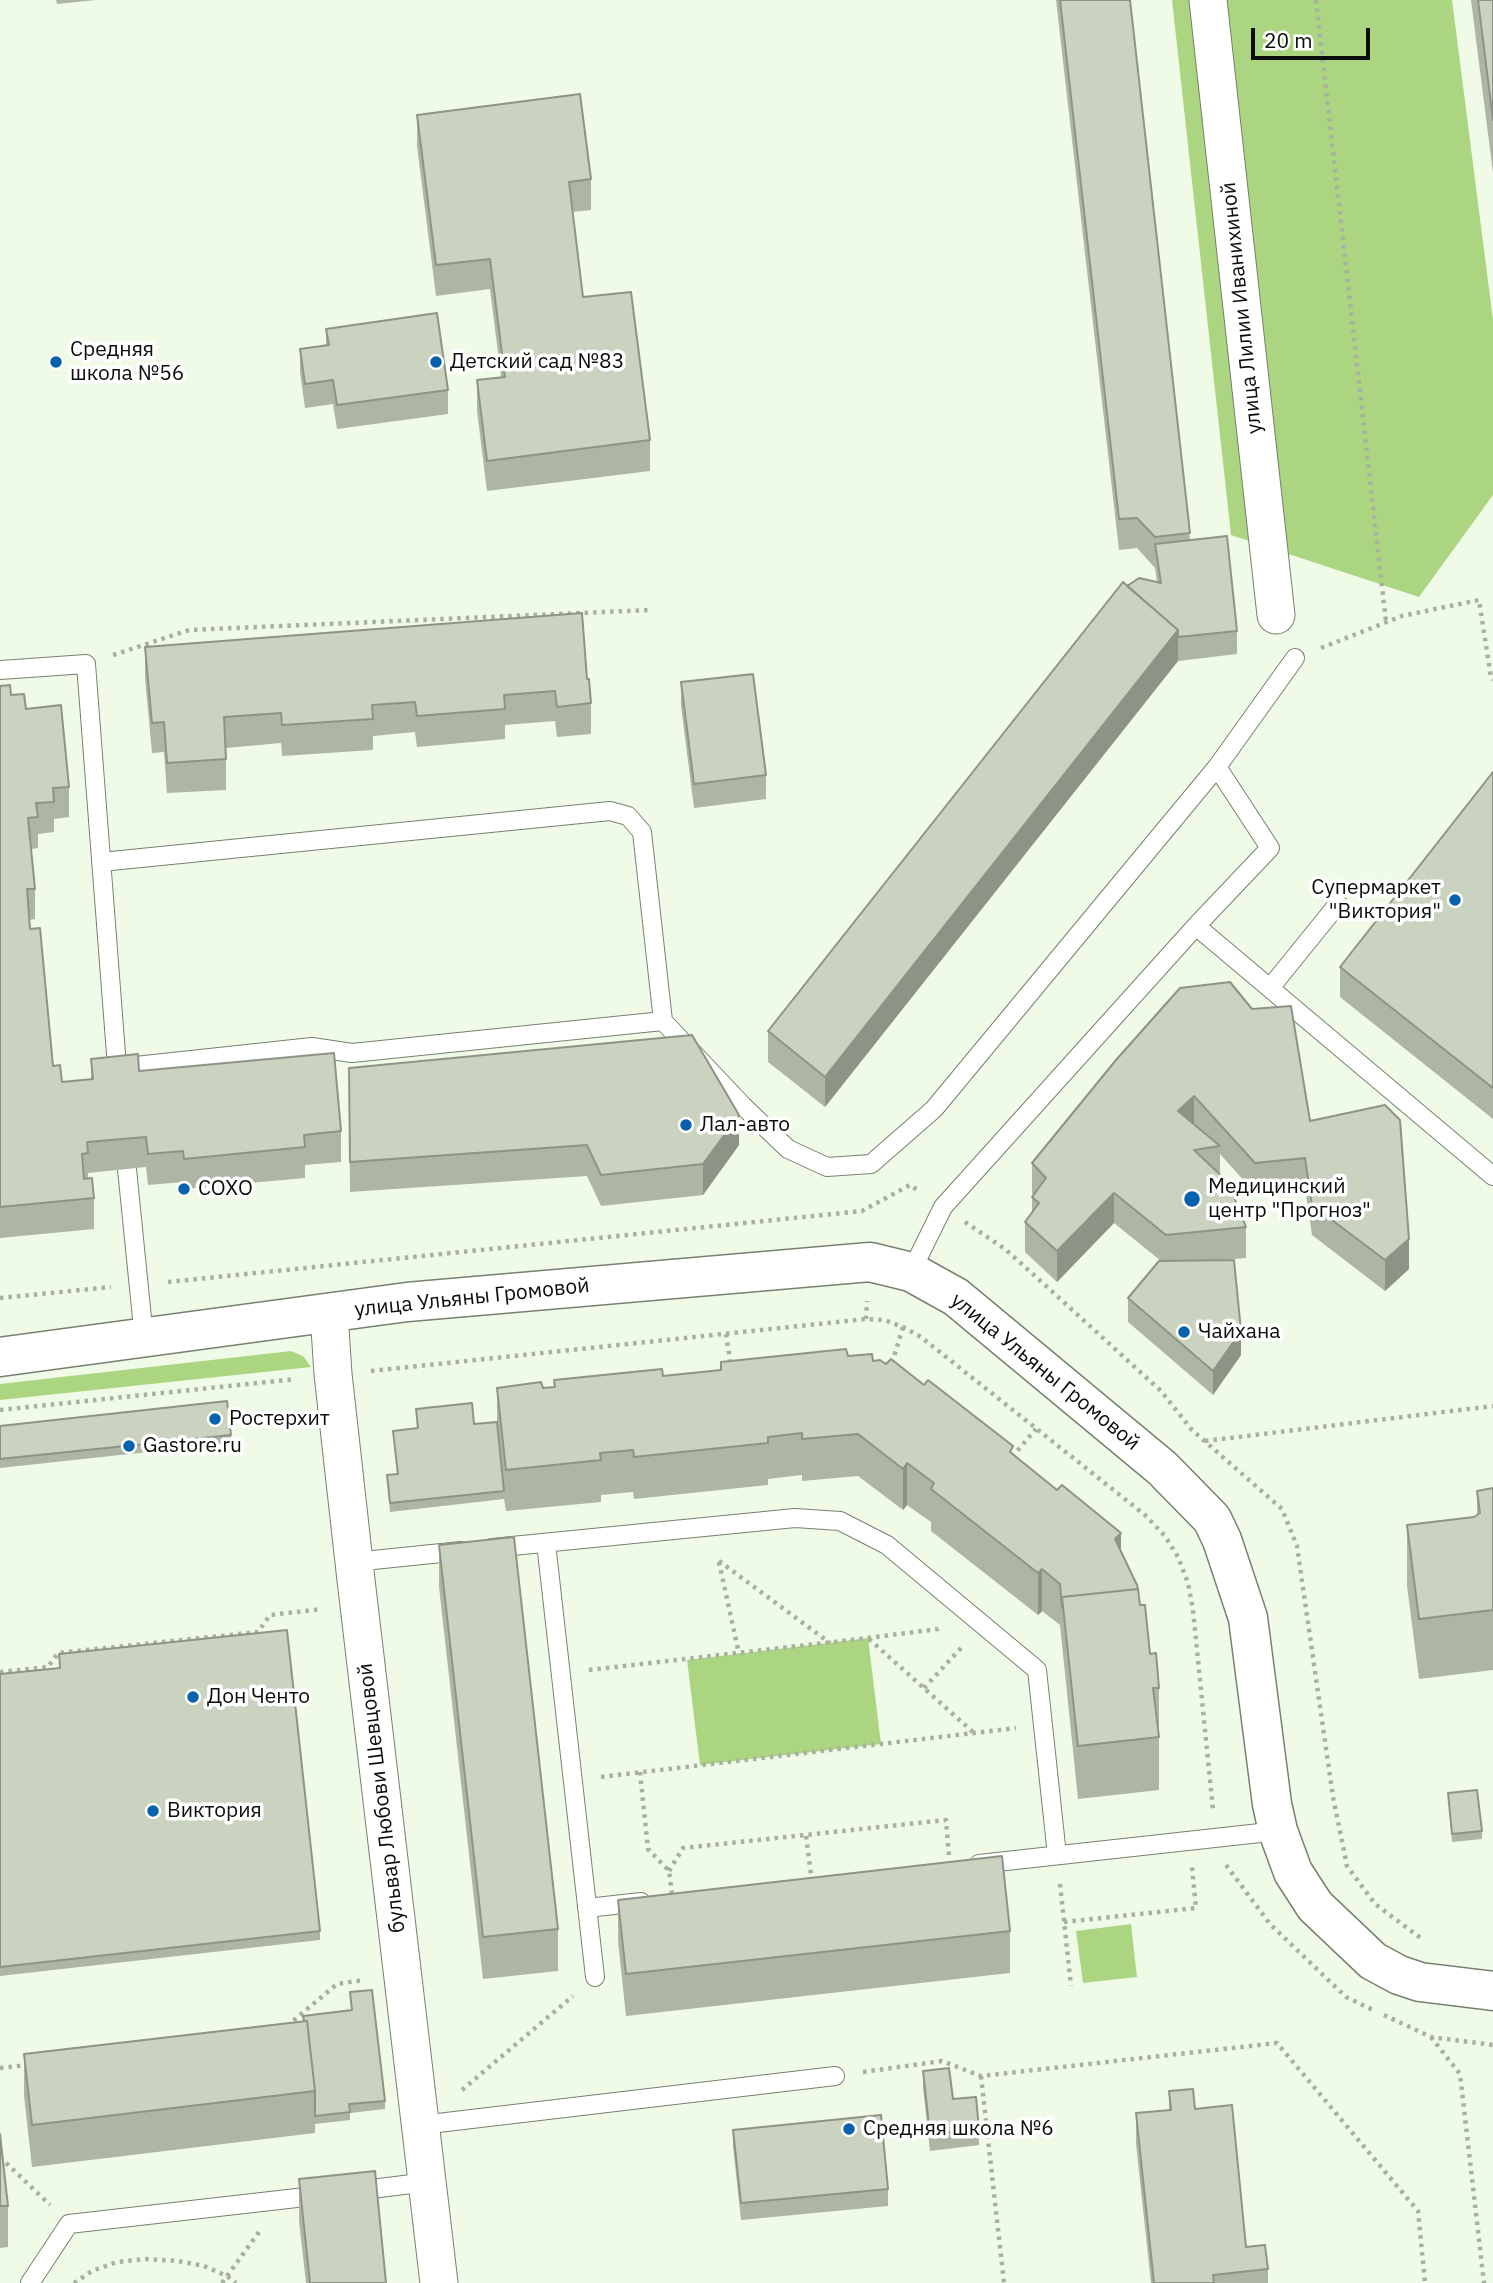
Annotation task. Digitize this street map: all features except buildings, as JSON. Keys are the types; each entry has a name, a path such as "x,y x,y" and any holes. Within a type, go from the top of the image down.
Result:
{"main road":[{"name":"улица Ульяны Громовой","path":"0,1357 407,1302 870,1262 911,1272 956,1297 1162,1468 1212,1520 1222,1540 1248,1618 1272,1804 1278,1831 1293,1872 1315,1906 1373,1961 1399,1975 1420,1982 1493,1991"}],"street":[{"name":"улица Лилии Иванихиной","path":"1208,0 1276,615"},
{"name":"бульвар Любови Шевцовой","path":"329,1313 333,1374 354,1562 439,2283"}],"lane":[{"path":"102,862 610,811 628,817 642,832 663,1021 743,1106 788,1149 827,1167 871,1164 934,1109 1217,767 1294,658"},
{"path":"0,670 86,664 119,1087"},
{"path":"911,1272 943,1207 1196,926 1270,848 1217,767"},
{"path":"1270,988 1338,904"},
{"path":"1196,926 1493,1176"},
{"path":"117,1068 312,1047 352,1053 663,1021"},
{"path":"127,1169 144,1338"},
{"path":"354,1562 795,1518 840,1521 887,1545 1038,1670 1057,1855"},
{"path":"546,1543 595,1977"},
{"path":"951,1867 1057,1855 1217,1846 1278,1831"},
{"path":"587,1908 672,1898"},
{"path":"421,2125 835,2076"},
{"path":"30,2283 69,2224 428,2182"}],"path":[{"path":"1316,0 1387,622"},
{"path":"1294,658 1402,616 1479,600 1493,680"},
{"path":"86,664 190,630 650,610"},
{"path":"0,1298 862,1212 910,1185 1005,1249"},
{"path":"0,1410 866,1319 884,1320 903,1327 921,1337 1145,1515 1165,1536 1178,1557 1188,1583 1192,1610 1217,1846 1270,1924 1346,1997 1431,2037 1493,2045"},
{"path":"889,1372 903,1327"},
{"path":"726,1334 731,1373"},
{"path":"1204,1441 1493,1406"},
{"path":"1003,1460 1011,1460 1036,1429"},
{"path":"715,1526 719,1561 739,1654"},
{"path":"719,1561 830,1643"},
{"path":"560,1673 938,1629 961,1606"},
{"path":"0,1672 48,1667 58,1653 258,1632 270,1615 323,1609"},
{"path":"924,1688 983,1625"},
{"path":"868,1638 974,1733"},
{"path":"76,1651 77,1660"},
{"path":"572,1780 1043,1724"},
{"path":"640,1772 648,1849 669,1871 672,1898"},
{"path":"669,1871 683,1848 946,1820 951,1867"},
{"path":"806,1836 812,1883"},
{"path":"1064,1922 1196,1908 1191,1858 1217,1846"},
{"path":"1057,1855 1071,1986"},
{"path":"421,2125 595,1977"},
{"path":"277,2034 337,1984 365,1980"},
{"path":"1431,2037 1460,2074 1484,2283"},
{"path":"835,2076 942,2061 981,2076 1278,2043 1418,2211 1425,2283"},
{"path":"0,2068 28,2065"},
{"path":"981,2076 1004,2283"},
{"path":"0,2157 69,2224"},
{"path":"222,2283 282,2199"},
{"path":"74,2283 92,2271 117,2262 146,2259 191,2263 227,2276 236,2283"}],"green space":[{"path":"1172,0 1452,0 1493,320 1493,495 1419,597 1231,535"},
{"path":"291,1351 303,1356 311,1367 0,1400 0,1384"},
{"path":"868,1638 881,1744 700,1765 687,1660"},
{"path":"1131,1924 1137,1977 1083,1983 1076,1931"}],"place":[{"name":"Средняя школа №56","path":"56,362"},
{"name":"Детский сад №83","path":"436,362"},
{"name":"Супермаркет \"Виктория\"","path":"1455,900"},
{"name":"Лал-авто","path":"686,1125"},
{"name":"СОХО","path":"184,1189"},
{"name":"Медицинский центр \"Прогноз\"","path":"1192,1199"},
{"name":"Чайхана","path":"1184,1332"},
{"name":"Ростерхит","path":"215,1419"},
{"name":"Gastore.ru","path":"129,1446"},
{"name":"Дон Ченто","path":"193,1697"},
{"name":"Виктория","path":"153,1811"},
{"name":"Средняя школа №6","path":"849,2129"}]}
